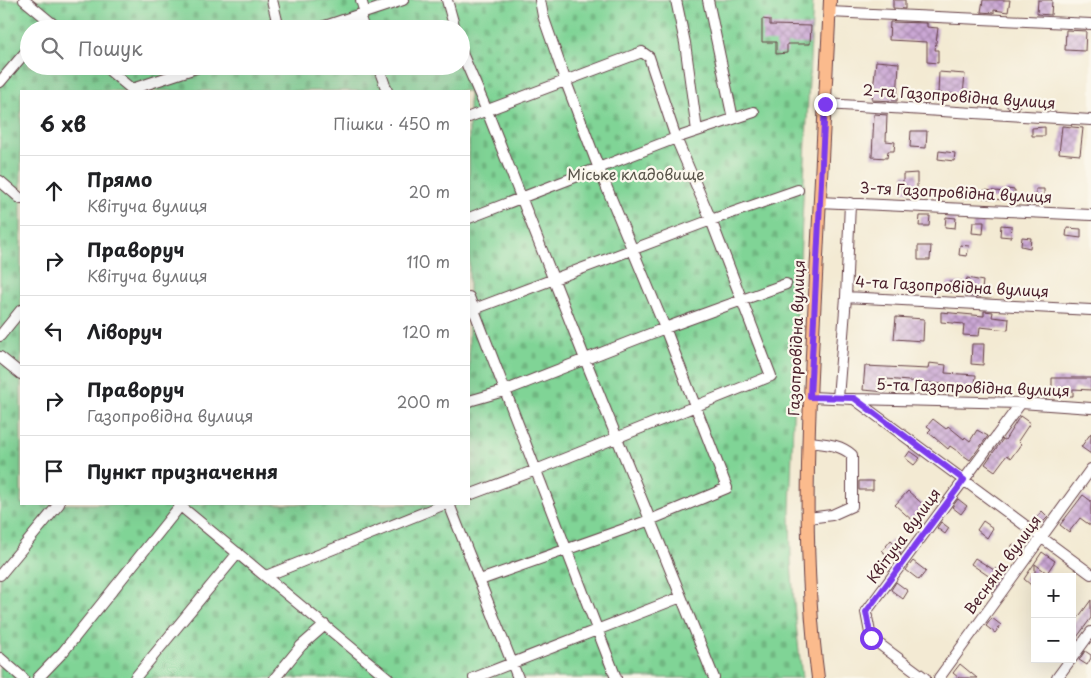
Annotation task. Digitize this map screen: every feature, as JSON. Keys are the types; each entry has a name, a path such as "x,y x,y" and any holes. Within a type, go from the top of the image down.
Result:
{"main road":[{"name":"Газопровідна вулиця","path":"818,678 811,628 808,518 809,442 829,6"}],"street":[{"path":"24,0 44,20"},
{"path":"272,0 278,20"},
{"path":"362,0 363,20"},
{"path":"344,20 404,0"},
{"path":"447,0 452,20"},
{"path":"480,580 650,520 727,488 665,328 599,169 566,82 540,0"},
{"path":"676,0 685,43 696,131"},
{"path":"708,0 733,119"},
{"path":"829,6 1091,24"},
{"path":"470,118 566,82 626,57 642,52 646,54 649,57 676,138 711,220 771,376 470,495"},
{"path":"0,82 20,59"},
{"path":"470,72 714,678"},
{"path":"115,75 133,90 176,75"},
{"path":"381,75 387,90"},
{"name":"2-га Газопровідна вулиця","path":"825,104 1091,120"},
{"path":"470,218 676,138 754,112"},
{"path":"0,181 20,198"},
{"path":"616,678 536,470 471,310 711,220 798,190"},
{"name":"3-тя Газопровідна вулиця","path":"819,202 1091,216"},
{"name":"4-та Газопровідна вулиця","path":"850,203 846,297 1091,310"},
{"path":"470,401 504,390 786,284"},
{"path":"838,398 846,297"},
{"path":"0,336 20,311"},
{"path":"0,357 20,373"},
{"name":"5-та Газопровідна вулиця","path":"810,397 1021,403 1091,408"},
{"path":"854,398 1091,574"},
{"name":"Квітуча вулиця","path":"925,678 871,638 866,612 1021,403"},
{"path":"808,518 832,515 852,506 852,455 846,449 835,445 809,442"},
{"name":"Весняна вулиця","path":"939,678 1091,469"},
{"path":"2,570 58,505"},
{"path":"38,678 63,652 179,505 388,678"},
{"path":"266,576 443,505"},
{"path":"449,505 518,678"},
{"path":"135,678 238,553"},
{"path":"474,678 681,597"},
{"path":"275,678 301,646 325,624"},
{"path":"1076,653 1091,632"},
{"path":"0,658 23,678"},
{"path":"1057,678 1068,663"}],"green space":[{"name":"Міське кладовище","path":"0,0 813,0 795,360 790,511 791,562 802,678 0,678"}],"building":[{"path":"893,0 905,0 905,9 893,8"},
{"path":"983,0 1010,0 1008,12 994,10 994,13 981,12"},
{"path":"1038,0 1052,0 1051,15 1037,14"},
{"path":"762,19 770,20 770,25 811,26 810,44 787,44 787,53 776,54 776,42 762,42"},
{"path":"890,22 927,23 927,27 938,28 935,50 938,50 938,63 927,62 927,42 889,40"},
{"path":"1066,30 1086,31 1085,51 1065,50"},
{"path":"876,61 899,63 897,101 872,100"},
{"path":"939,72 965,74 963,95 938,93"},
{"path":"1008,98 1020,99 1019,109 1007,107"},
{"path":"874,114 887,115 886,141 895,142 894,151 888,151 887,158 872,157"},
{"path":"1062,126 1083,128 1080,155 1059,153"},
{"path":"1045,127 1045,136 1032,136 1032,128"},
{"path":"911,131 927,131 926,148 910,147"},
{"path":"939,151 955,153 954,161 938,159"},
{"path":"917,173 917,192 903,192 903,174"},
{"path":"1006,189 1015,190 1014,201 983,198 984,190 1005,192"},
{"path":"1036,189 1044,189 1044,200 1036,200"},
{"path":"920,216 930,216 929,226 919,226"},
{"path":"946,217 956,218 955,228 945,227"},
{"path":"973,222 984,222 983,234 972,233"},
{"path":"1001,225 1012,226 1011,237 1000,236"},
{"path":"1067,228 1081,229 1081,238 1066,236"},
{"path":"1022,237 1031,238 1030,248 1021,246"},
{"path":"960,245 969,246 967,256 959,255"},
{"path":"918,246 931,246 930,260 918,260"},
{"path":"967,278 983,281 981,297 947,292 947,282 966,283"},
{"path":"984,311 993,312 992,317 1009,319 1008,330 980,327 979,336 963,335 964,324 941,322 941,312 984,316"},
{"path":"896,317 924,319 923,341 894,339"},
{"path":"972,344 984,344 983,365 971,364"},
{"path":"929,363 946,365 945,373 976,375 975,389 953,389 953,385 886,379 886,392 863,390 865,366 928,369"},
{"path":"1052,378 1091,378 1091,390 1073,389 1073,396 1052,396"},
{"path":"1020,416 1030,423 1018,441 1021,444 1011,458 1007,455 995,471 985,464 1003,439 1005,440"},
{"path":"933,419 946,429 948,426 964,439 965,437 970,441 977,430 988,436 970,460 950,446 948,449 928,432 931,429 927,426"},
{"path":"1091,433 1091,454 1081,447"},
{"path":"910,451 920,458 914,465 905,458"},
{"path":"859,481 873,481 873,490 859,490"},
{"path":"908,491 926,507 913,521 895,505"},
{"path":"1083,495 1091,501 1091,526 1080,518 1069,532 1060,525"},
{"path":"958,499 967,506 961,514 952,507"},
{"path":"1042,511 1048,517 1040,525 1035,519"},
{"path":"983,521 993,528 987,538 977,530"},
{"path":"941,522 949,528 945,534 937,528"},
{"path":"891,540 901,549 899,552 901,554 895,561 882,551"},
{"path":"1013,544 1022,550 1017,557 1008,551"},
{"path":"1042,552 1055,561 1047,573 1035,564 1035,573 1031,573 1031,585 1024,579"},
{"path":"975,558 994,570 996,568 1005,575 992,593 983,587 990,577 971,564"},
{"path":"913,561 926,571 919,580 906,570"},
{"path":"896,582 908,591 903,599 891,590"},
{"path":"1091,600 1091,618 1076,639 1076,621"},
{"path":"992,618 1001,625 995,633 986,626"},
{"path":"1085,651 1091,655 1087,665 1079,660"},
{"path":"960,664 977,678 959,678 953,673"}],"route":[{"path":"825,104 810,397 854,398 964,480 866,612 871,638"}]}
